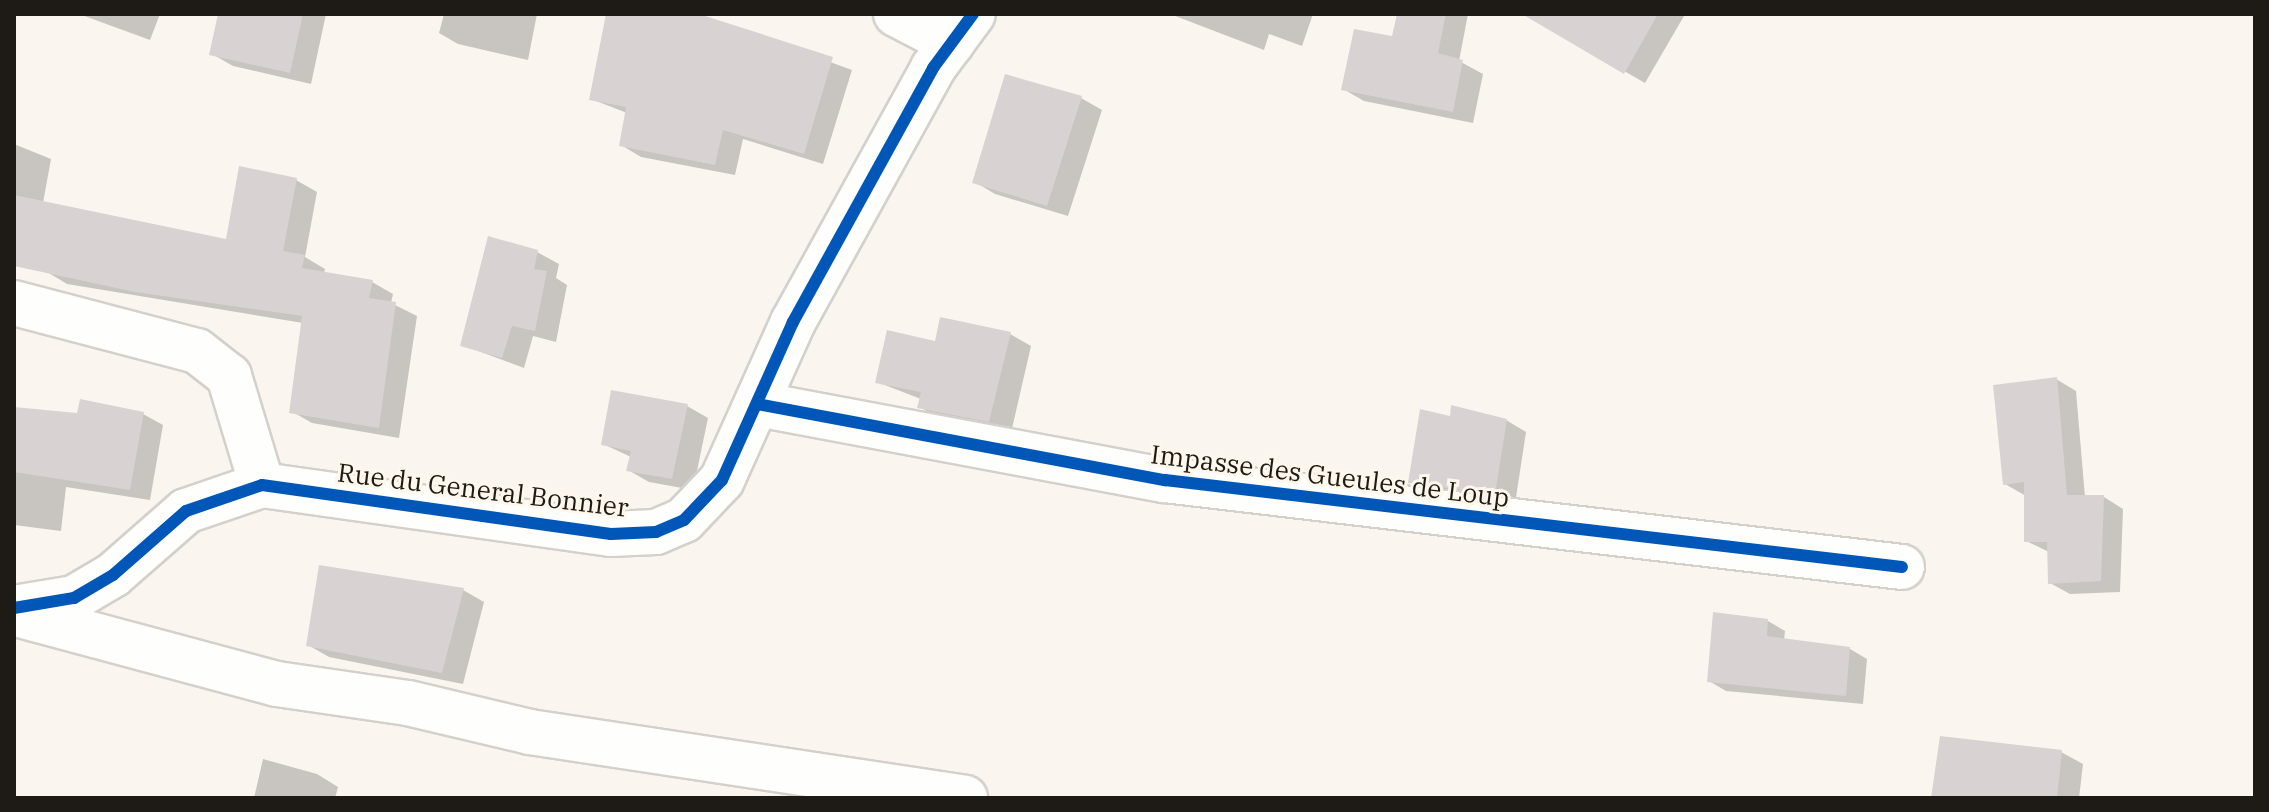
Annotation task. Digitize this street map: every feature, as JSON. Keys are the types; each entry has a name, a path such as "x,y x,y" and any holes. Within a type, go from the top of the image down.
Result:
{"street":[{"path":"896,14 963,28"},
{"name":"Rue du General Bonnier","path":"14,611 74,598 113,575 186,511 262,485 611,534 656,532 684,520 722,480 800,308 963,28"},
{"path":"14,303 197,351 229,376 262,485"},
{"name":"Impasse des Gueules de Loup","path":"757,404 1165,480 1902,567"},
{"path":"14,611 277,684 408,703 530,732 965,798"}],"building":[{"path":"218,14 303,14 290,73 209,55"},
{"path":"606,14 699,14 833,57 804,154 723,130 715,165 619,146 626,107 589,100"},
{"path":"1397,14 1446,14 1438,53 1463,60 1453,112 1341,90 1354,29 1392,36"},
{"path":"1522,14 1658,14 1624,74"},
{"path":"1005,74 1082,96 1047,206 972,183"},
{"path":"239,166 297,178 283,251 305,255 302,268 373,280 369,298 396,302 379,428 289,413 302,316 135,292 14,266 14,195 226,239"},
{"path":"488,236 538,250 534,269 547,271 535,331 512,326 502,358 460,346"},
{"path":"940,317 1011,332 989,422 917,408 921,392 875,383 887,330 935,341"},
{"path":"2057,377 2067,495 2104,495 2101,581 2048,584 2047,542 2024,542 2024,482 2003,485 1993,385"},
{"path":"611,390 688,404 672,479 626,471 631,451 601,445"},
{"path":"80,399 144,412 130,490 14,472 14,407 77,413"},
{"path":"1451,405 1507,419 1495,494 1408,483 1420,409 1450,416"},
{"path":"319,565 464,588 442,673 306,646"},
{"path":"1713,612 1768,619 1767,636 1850,647 1846,696 1707,682"},
{"path":"1940,736 2062,750 2057,798 1931,798"}],"cycle path":[{"path":"14,608 74,598 113,575 186,511 262,485 611,534 656,532 684,520 722,480 793,322 933,68 973,14"},
{"path":"757,404 1165,480 1902,567"}]}
